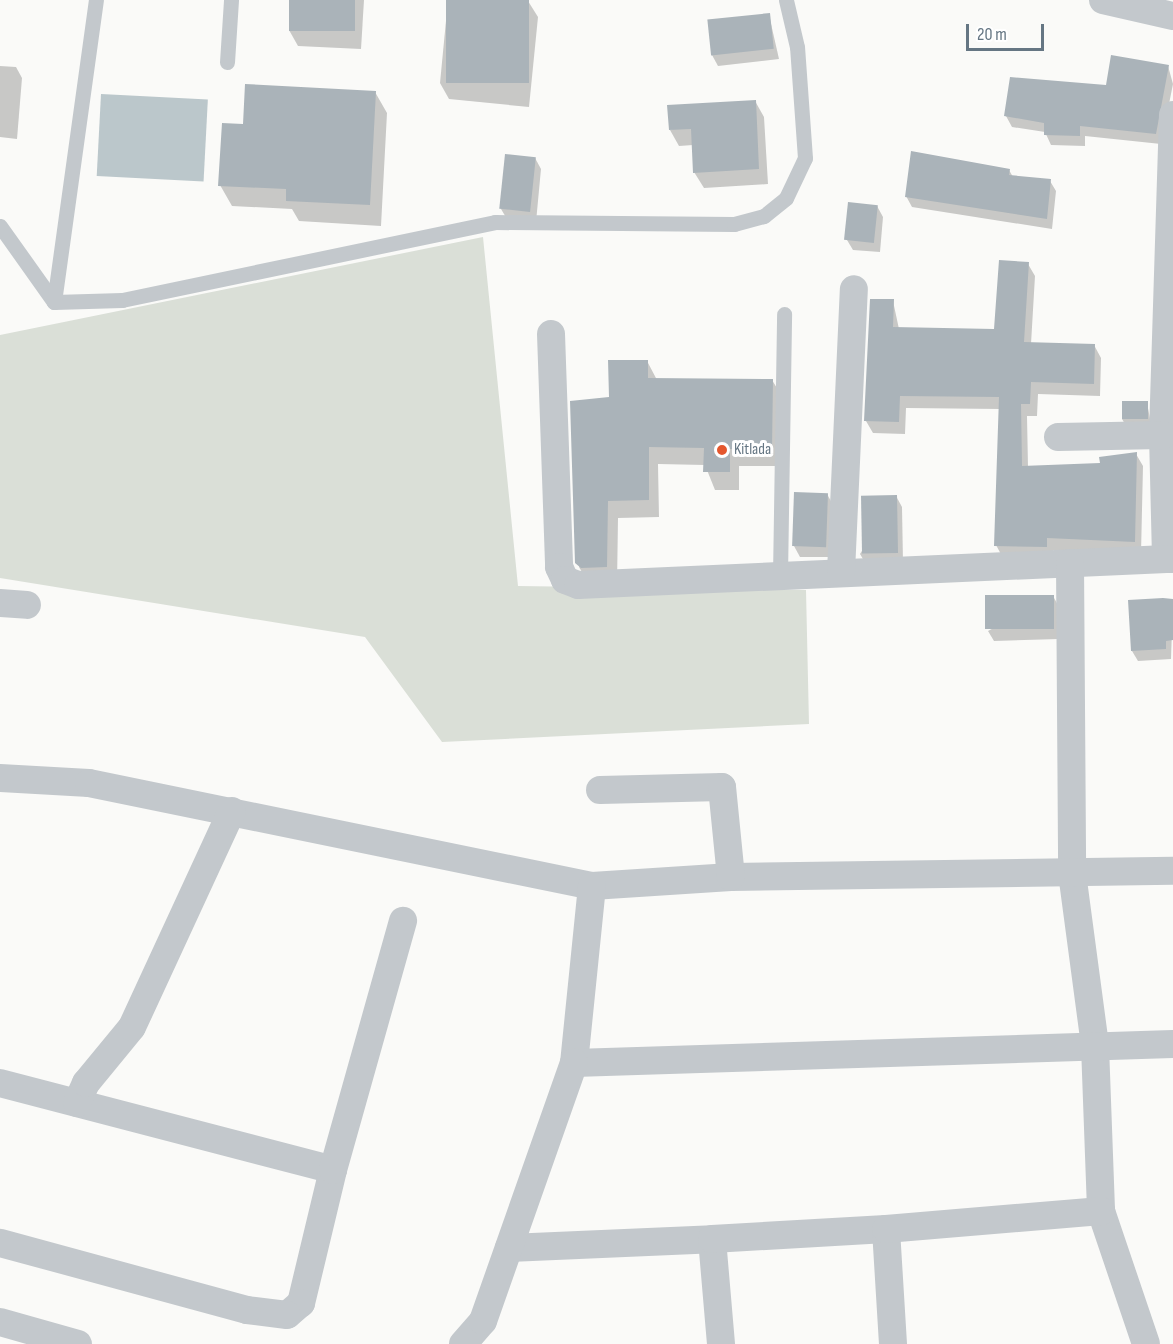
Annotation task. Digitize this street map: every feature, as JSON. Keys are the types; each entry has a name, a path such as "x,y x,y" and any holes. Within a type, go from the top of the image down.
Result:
{"street":[{"path":"1103,0 1173,16"},
{"path":"551,334 559,567 565,580 578,585 1169,559 1163,435 1173,115"},
{"path":"841,572 854,289"},
{"path":"1058,436 1163,435"},
{"path":"1070,563 1072,873 1095,1046 1101,1211 1146,1344"},
{"path":"0,778 89,783 592,886 731,877 1173,871"},
{"path":"600,790 722,787 731,877"},
{"path":"77,1103 86,1083 132,1027 232,811"},
{"path":"463,1344 483,1321 574,1063 592,886"},
{"path":"0,1243 284,1316 301,1303 333,1170 403,921"},
{"path":"574,1063 1173,1044"},
{"path":"0,1083 333,1170"},
{"path":"509,1248 886,1229 1101,1211"},
{"path":"886,1229 893,1344"},
{"path":"712,1239 721,1344"},
{"path":"0,1322 78,1344"}],"lane":[{"path":"54,302 96,0"},
{"path":"228,62 231,0"},
{"path":"54,302 122,300 495,222 734,224 764,216 786,198 805,158 797,47 786,0"},
{"path":"0,226 54,302"},
{"path":"780,576 784,314"}],"shaded area":[{"path":"101,94 208,100 204,181 97,176"},
{"path":"483,237 518,586 806,590 809,724 442,742 365,637 0,578 0,335"}],"building":[{"path":"289,0 355,0 355,31 289,31"},
{"path":"446,0 529,0 529,83 446,83"},
{"path":"770,13 774,49 711,55 707,20"},
{"path":"1111,55 1169,65 1156,134 1080,126 1080,136 1044,135 1044,123 1004,116 1010,77 1106,85"},
{"path":"245,84 376,91 370,205 286,201 286,189 218,186 222,123 243,124"},
{"path":"756,100 759,169 693,173 691,129 669,130 667,105"},
{"path":"911,151 1010,169 1009,175 1051,179 1047,219 905,197"},
{"path":"505,154 536,157 530,212 499,209"},
{"path":"848,202 878,205 874,243 844,240"},
{"path":"999,260 1029,262 1024,342 1095,344 1094,384 1031,382 1030,404 1021,404 1022,466 1100,463 1099,457 1137,452 1135,542 1047,538 1047,547 994,546 999,397 900,396 899,422 864,421 870,299 894,299 893,327 994,329"},
{"path":"608,360 648,360 648,378 773,379 772,449 730,449 730,472 703,472 704,448 649,447 649,500 608,501 607,567 581,568 575,563 570,401 609,397"},
{"path":"1122,401 1148,401 1148,419 1122,419"},
{"path":"794,492 828,493 826,547 792,546"},
{"path":"897,495 898,553 862,554 861,496"},
{"path":"985,595 1054,595 1054,629 985,629"},
{"path":"1173,599 1173,640 1166,641 1166,649 1131,651 1128,600"}],"place":[{"name":"Kitlada","path":"722,450"}]}
